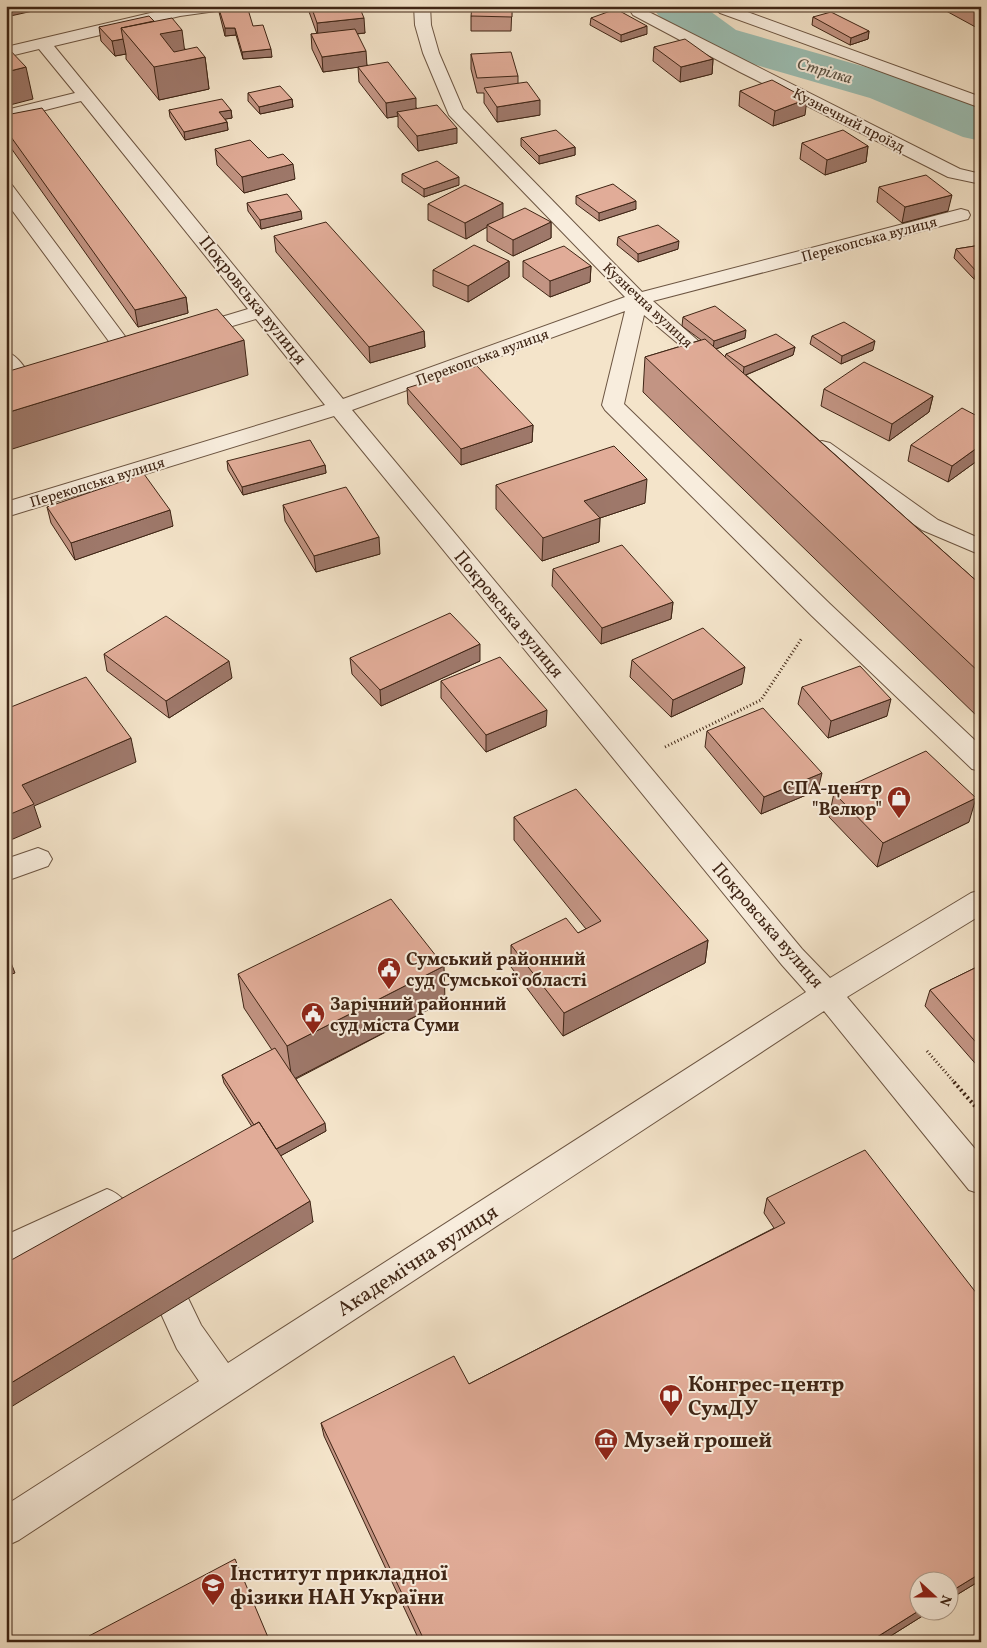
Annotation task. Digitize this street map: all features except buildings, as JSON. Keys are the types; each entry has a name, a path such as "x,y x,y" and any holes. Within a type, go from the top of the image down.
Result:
{"street":[{"path":"6,52 178,8 216,6"},
{"name":"Кузнечна вулиця","path":"422,6 423,25 431,53 455,110 638,299 732,380"},
{"path":"720,6 726,10 981,103"},
{"name":"Кузнечний проїзд","path":"640,12 746,69 954,173 981,179"},
{"name":"Покровська вулиця","path":"43,43 339,408 792,957 828,993 981,1180"},
{"path":"6,115 86,95"},
{"path":"6,189 126,351"},
{"name":"Перекопська вулиця","path":"6,510 339,408 638,299 962,215"},
{"path":"638,299 613,406 821,610 981,762"},
{"path":"171,338 262,311"},
{"path":"6,358 24,382"},
{"path":"808,439 930,525 981,548"},
{"path":"6,870 38,859"},
{"name":"Академічна вулиця","path":"6,1527 828,993 981,901"},
{"path":"6,1252 107,1204 121,1224"},
{"path":"175,1308 188,1337 223,1386"}],"path":[{"path":"665,748 761,700 821,610"},
{"path":"925,1049 981,1113"}],"waterway":[{"name":"Стрілка","path":"674,6 720,40 887,88 981,126"}],"place":[{"name":"СПА-центр \"Велюр\"","path":"899,819"},
{"name":"Сумський районний суд Сумської області","path":"389,990"},
{"name":"Зарічний районний суд міста Суми","path":"313,1035"},
{"name":"Конгрес-центр СумДУ","path":"671,1417"},
{"name":"Музей грошей","path":"606,1461"},
{"name":"Інститут прикладної фізики НАН України","path":"213,1606"}]}
